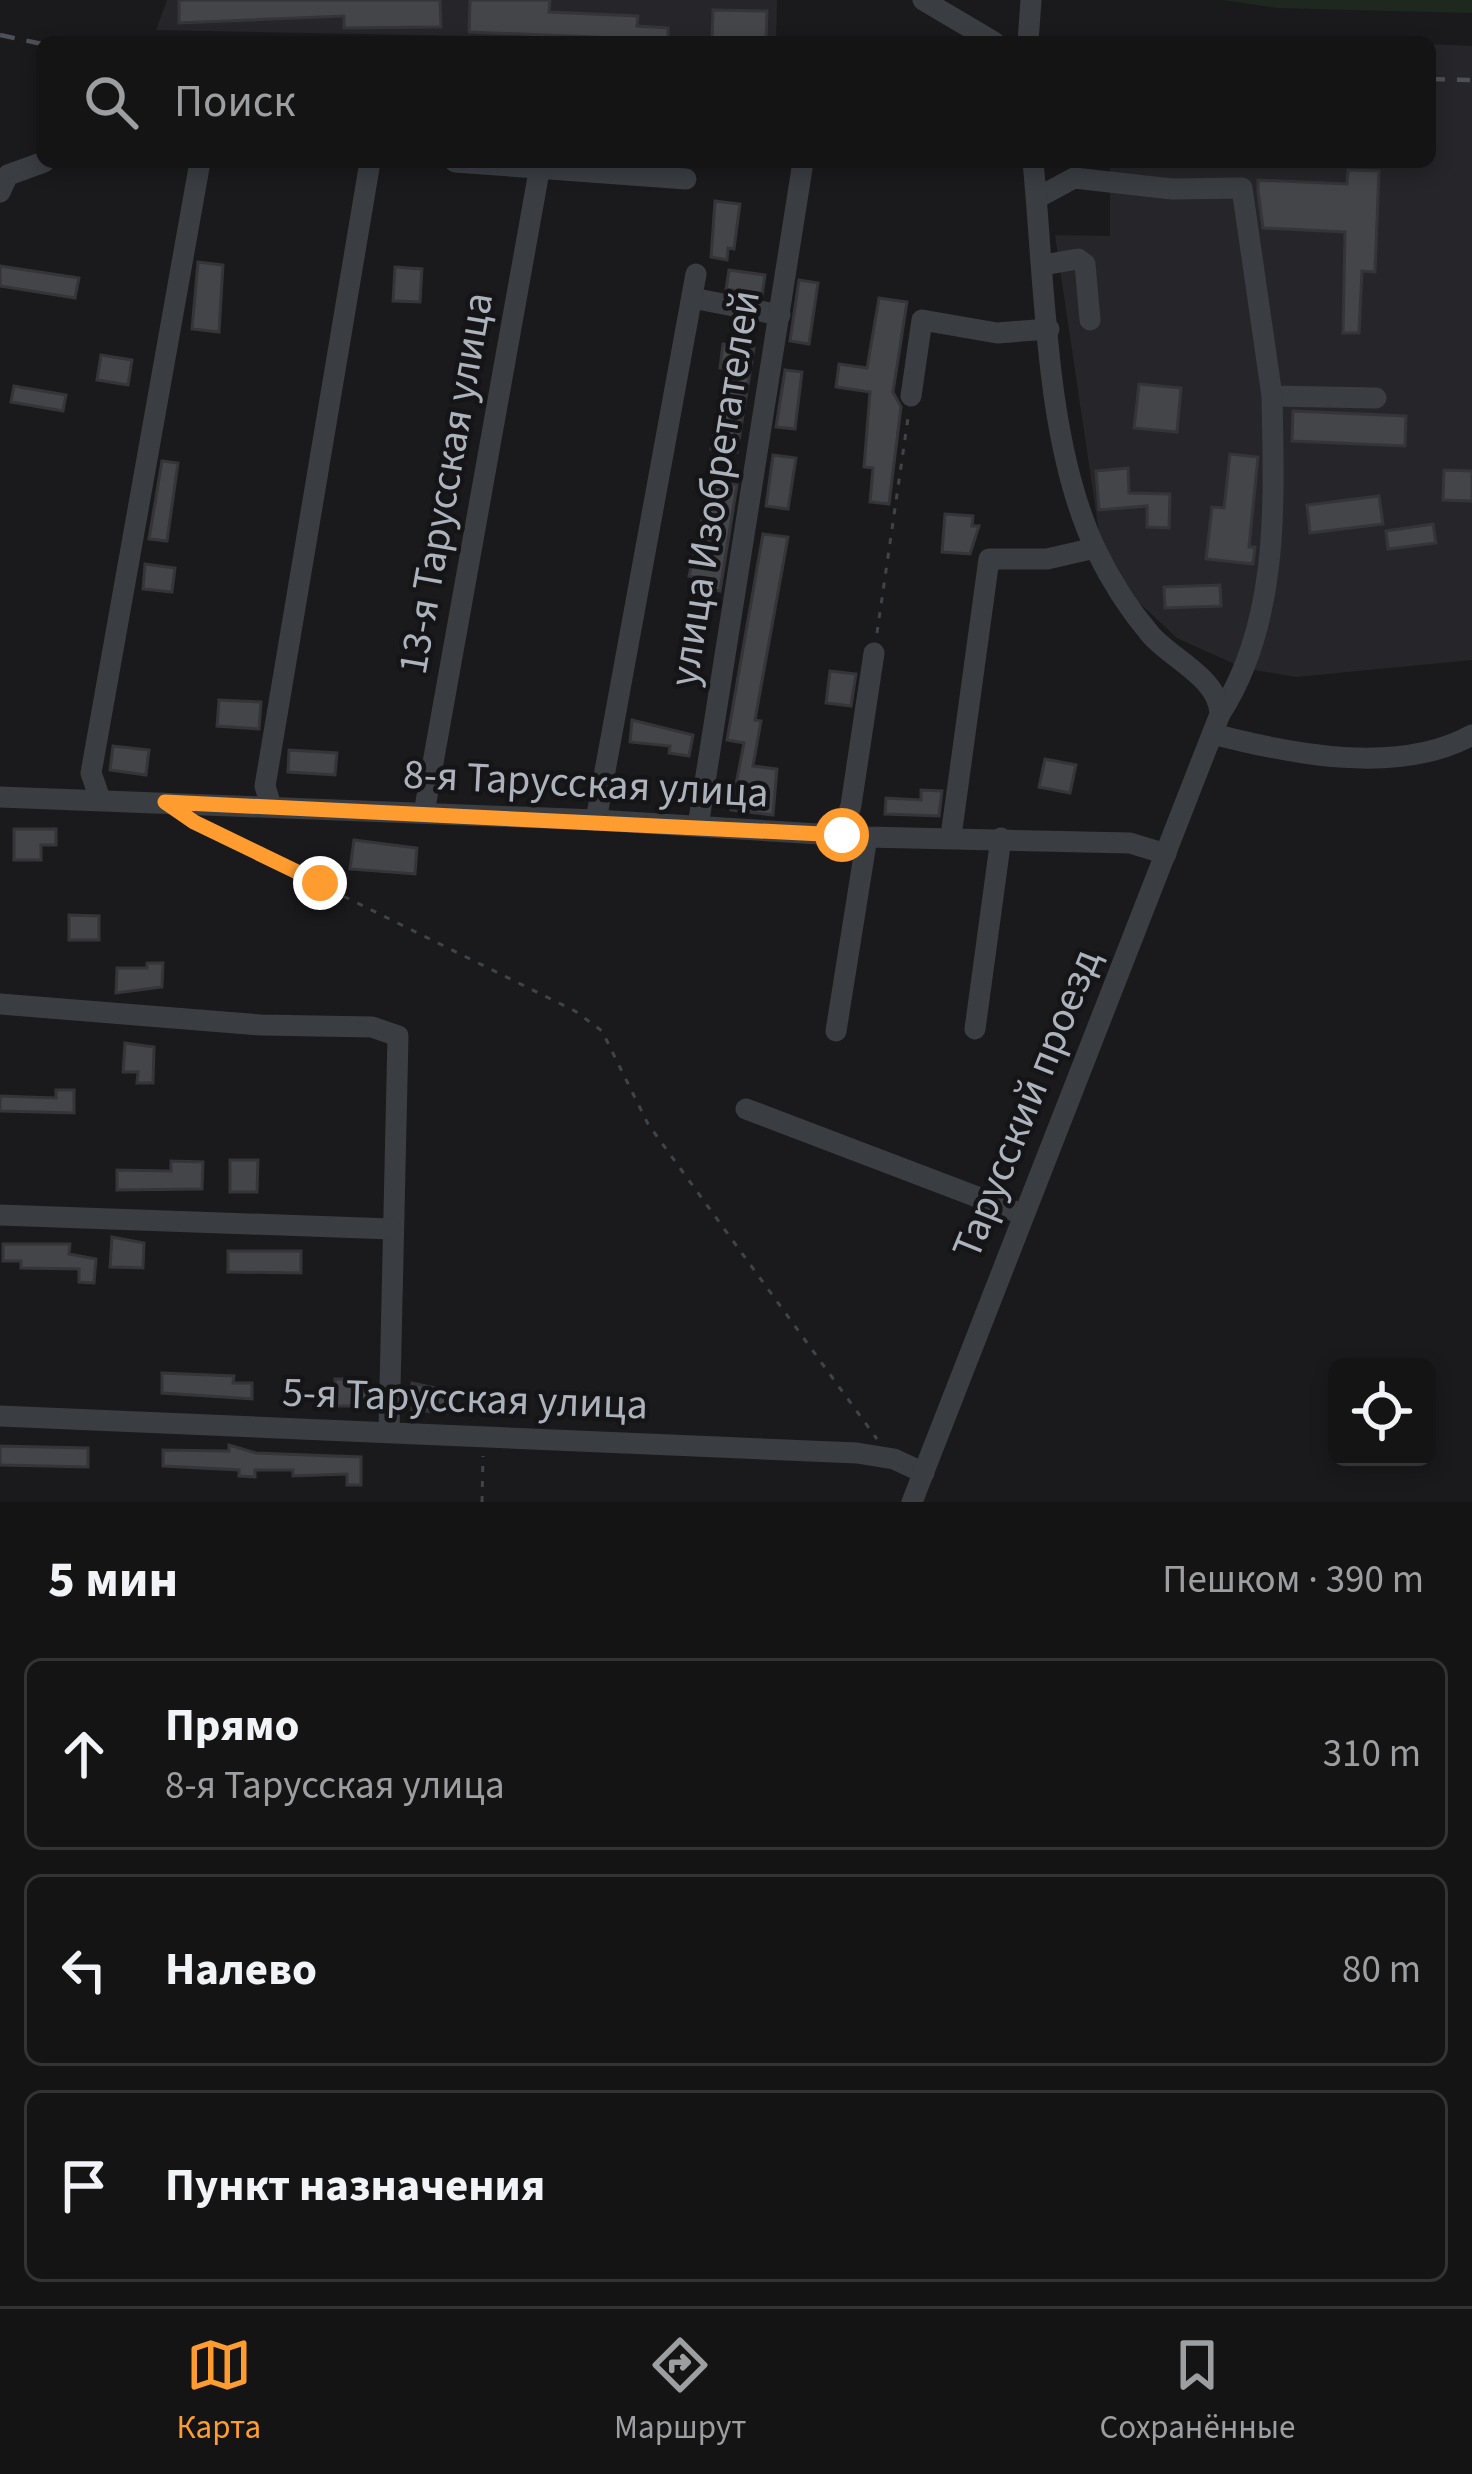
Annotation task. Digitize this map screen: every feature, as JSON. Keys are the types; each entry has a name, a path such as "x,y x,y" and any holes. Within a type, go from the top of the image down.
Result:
{"street":[{"path":"923,0 984,36"},
{"path":"1031,0 1031,36"},
{"path":"0,192 8,176 36,165"},
{"path":"100,799 91,773 199,168"},
{"path":"271,806 265,786 369,168"},
{"name":"13-я Тарусская улица","path":"424,813 540,168"},
{"path":"562,168 686,179"},
{"name":"улица Изобретателей","path":"698,826 802,168"},
{"path":"1034,168 1061,426 1095,548 1122,600 1155,640 1213,690 1217,724 1283,752 1359,759 1456,743 1472,735"},
{"path":"1036,198 1074,170"},
{"name":"Тарусский проезд","path":"912,1502 1022,1214 1243,668 1270,574 1272,397 1242,188 1172,189 1074,170"},
{"path":"1043,265 1078,260 1085,264 1090,320"},
{"path":"596,820 696,274"},
{"path":"692,298 780,315"},
{"path":"911,396 922,320 997,333 1049,329"},
{"path":"1272,397 1376,398"},
{"path":"951,836 989,559 1046,559 1095,548"},
{"path":"842,835 874,653"},
{"name":"8-я Тарусская улица","path":"0,797 596,820 867,837 1130,843 1166,854"},
{"path":"836,1031 867,837"},
{"path":"975,1029 1001,838"},
{"path":"0,1004 262,1025 372,1027 398,1036 389,1432"},
{"path":"746,1108 1022,1214"},
{"path":"0,1215 391,1229"},
{"name":"5-я Тарусская улица","path":"0,1416 894,1459 924,1473"}],"path":[{"path":"874,653 911,396"},
{"path":"165,802 194,822 575,1011 602,1031 648,1124 784,1317 894,1459"},
{"path":"482,1502 484,1436"}],"shaded area":[{"path":"167,0 777,0 776,36 156,30"},
{"path":"1223,0 1472,0 1472,13 1277,8"},
{"path":"1436,44 1472,46 1472,660 1296,677 1243,668 1177,638 1132,596 1100,539 1055,235 1110,236 1110,168 1436,168"}],"building":[{"path":"179,0 440,0 441,27 344,28 344,16 179,23"},
{"path":"470,0 550,0 549,12 638,16 637,26 668,28 668,36 568,36 469,32"},
{"path":"713,10 767,11 766,36 712,36"},
{"path":"1348,170 1379,171 1375,272 1362,271 1359,333 1343,333 1345,232 1263,228 1258,191 1258,180 1347,184"},
{"path":"715,201 740,204 734,249 728,248 727,260 711,257"},
{"path":"198,262 223,265 219,332 192,329"},
{"path":"0,266 79,278 75,298 0,286"},
{"path":"395,267 422,269 420,302 393,301"},
{"path":"729,270 765,275 762,296 726,289"},
{"path":"799,280 818,283 809,344 790,341"},
{"path":"879,298 907,302 893,392 901,407 889,504 870,502 873,468 864,467 870,392 836,387 839,364 867,368"},
{"path":"723,344 754,348 737,452 711,449 726,369 720,368"},
{"path":"101,355 132,360 128,385 97,380"},
{"path":"785,370 802,372 795,429 776,427"},
{"path":"1139,384 1181,388 1177,432 1134,428"},
{"path":"14,386 66,395 63,411 11,402"},
{"path":"1293,411 1406,416 1405,446 1292,441"},
{"path":"1230,454 1258,457 1249,547 1255,547 1253,564 1206,559 1212,507 1224,508"},
{"path":"773,455 796,458 788,509 766,506"},
{"path":"162,461 178,463 167,541 149,539"},
{"path":"1128,468 1129,493 1170,494 1169,528 1147,527 1147,506 1099,510 1096,471"},
{"path":"1444,470 1472,471 1472,501 1443,500"},
{"path":"711,481 737,485 720,591 698,588 699,578 689,576"},
{"path":"1379,496 1383,524 1310,533 1307,505"},
{"path":"945,514 973,516 972,526 979,526 970,554 942,552"},
{"path":"1433,524 1436,543 1388,549 1386,531"},
{"path":"763,534 788,537 755,720 761,721 753,766 777,769 773,815 731,810 744,743 727,740"},
{"path":"145,564 175,568 172,592 143,589"},
{"path":"1220,585 1221,606 1165,608 1164,587"},
{"path":"830,671 856,674 851,706 826,703"},
{"path":"219,700 261,702 259,729 217,726"},
{"path":"632,720 693,735 689,756 669,753 670,746 630,742"},
{"path":"113,746 149,750 146,775 110,770"},
{"path":"289,750 337,753 335,775 288,772"},
{"path":"1045,759 1076,765 1070,793 1039,787"},
{"path":"921,790 942,791 939,816 885,814 886,798 921,800"},
{"path":"14,829 56,829 56,845 41,845 41,860 14,860"},
{"path":"354,840 417,848 415,874 350,869"},
{"path":"69,915 99,916 99,940 69,940"},
{"path":"147,963 163,963 162,987 116,993 117,968 147,968"},
{"path":"125,1043 154,1047 153,1083 137,1083 138,1072 123,1072"},
{"path":"56,1090 74,1090 74,1113 0,1111 0,1096 56,1098"},
{"path":"230,1160 258,1160 257,1192 230,1192"},
{"path":"171,1161 203,1162 202,1189 117,1190 117,1170 171,1171"},
{"path":"112,1237 144,1243 143,1268 110,1267"},
{"path":"3,1244 70,1244 69,1254 96,1259 94,1283 79,1282 79,1269 21,1268 21,1261 3,1261"},
{"path":"228,1251 301,1251 301,1273 228,1272"},
{"path":"162,1373 234,1376 233,1383 252,1383 252,1399 162,1393"},
{"path":"335,1379 369,1379 369,1406 335,1406"},
{"path":"412,1383 445,1390 446,1413 412,1410"},
{"path":"229,1445 256,1453 361,1457 361,1485 347,1485 347,1474 293,1476 293,1470 255,1470 255,1477 239,1476 239,1470 163,1466 163,1450 229,1451"},
{"path":"0,1446 88,1448 88,1467 0,1465"}],"railway":[{"path":"0,35 36,43"},
{"path":"1436,79 1470,80"}],"route":[{"path":"320,883 194,822 165,802 842,835"}]}
